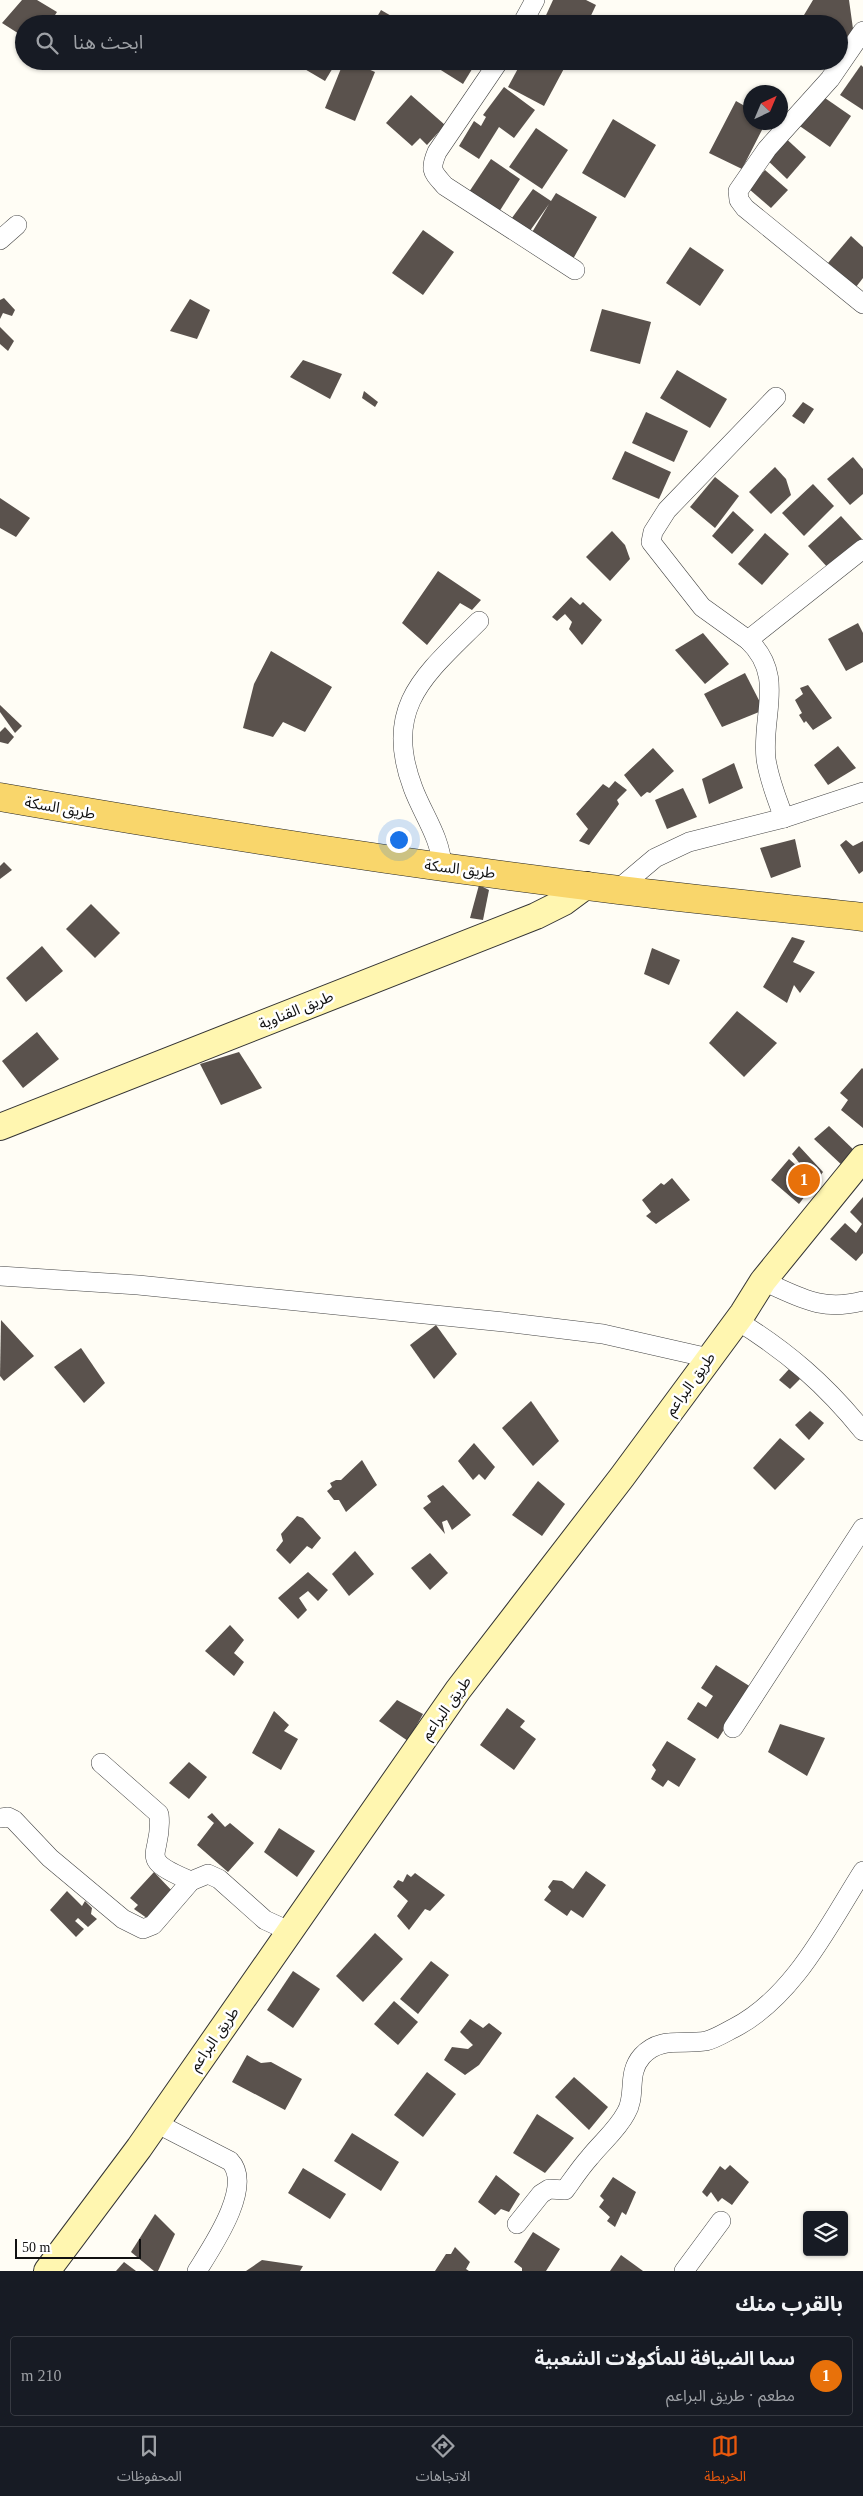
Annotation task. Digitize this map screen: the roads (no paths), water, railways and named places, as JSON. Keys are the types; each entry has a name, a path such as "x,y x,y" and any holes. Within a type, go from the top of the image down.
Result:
{"main road":[{"name":"طريق السكة","path":"0,797 171,827 442,867 617,890 863,917"}],"street":[{"path":"527,15 535,0"},
{"path":"848,53 863,31"},
{"path":"493,70 437,152 431,165 434,173 445,186 575,270"},
{"path":"836,70 766,149 738,191 739,200 745,208 863,304"},
{"path":"0,240 17,225"},
{"path":"776,397 667,510 653,532 651,542 702,607 748,640 757,649 768,674 770,692 766,759 773,789 784,818"},
{"path":"748,640 863,549"},
{"path":"442,867 442,857 434,833 413,789 405,760 403,744 406,710 421,680 479,622"},
{"path":"617,890 655,858 689,842 784,818 863,792"},
{"name":"طريق القناوية","path":"0,1127 536,916 564,902 587,885"},
{"name":"طريق البراعم","path":"47,2271 156,2123 458,1690 622,1477 763,1281 863,1158"},
{"path":"0,1276 138,1285 504,1322 603,1334 709,1358"},
{"path":"763,1281 817,1304 831,1306 863,1301"},
{"path":"736,1320 799,1363 843,1407 863,1431"},
{"path":"733,1728 863,1528"},
{"path":"101,1763 159,1814 160,1822 154,1852 155,1860 172,1873 191,1881"},
{"path":"0,1818 8,1817 14,1820 50,1858 123,1919 143,1929 153,1925 191,1881 203,1875 219,1878 265,1920 289,1931"},
{"path":"517,2224 541,2194 549,2189 565,2190 591,2156 615,2130 628,2111 633,2068 643,2055 655,2046 666,2042 707,2041 736,2027 763,2009 806,1960 863,1871"},
{"path":"156,2123 230,2161 236,2168 238,2177 236,2197 217,2240 197,2271"},
{"path":"684,2271 721,2221"}],"place":[{"name":"سما الضيافة للمأكولات الشعبية","path":"804,1180"}]}
